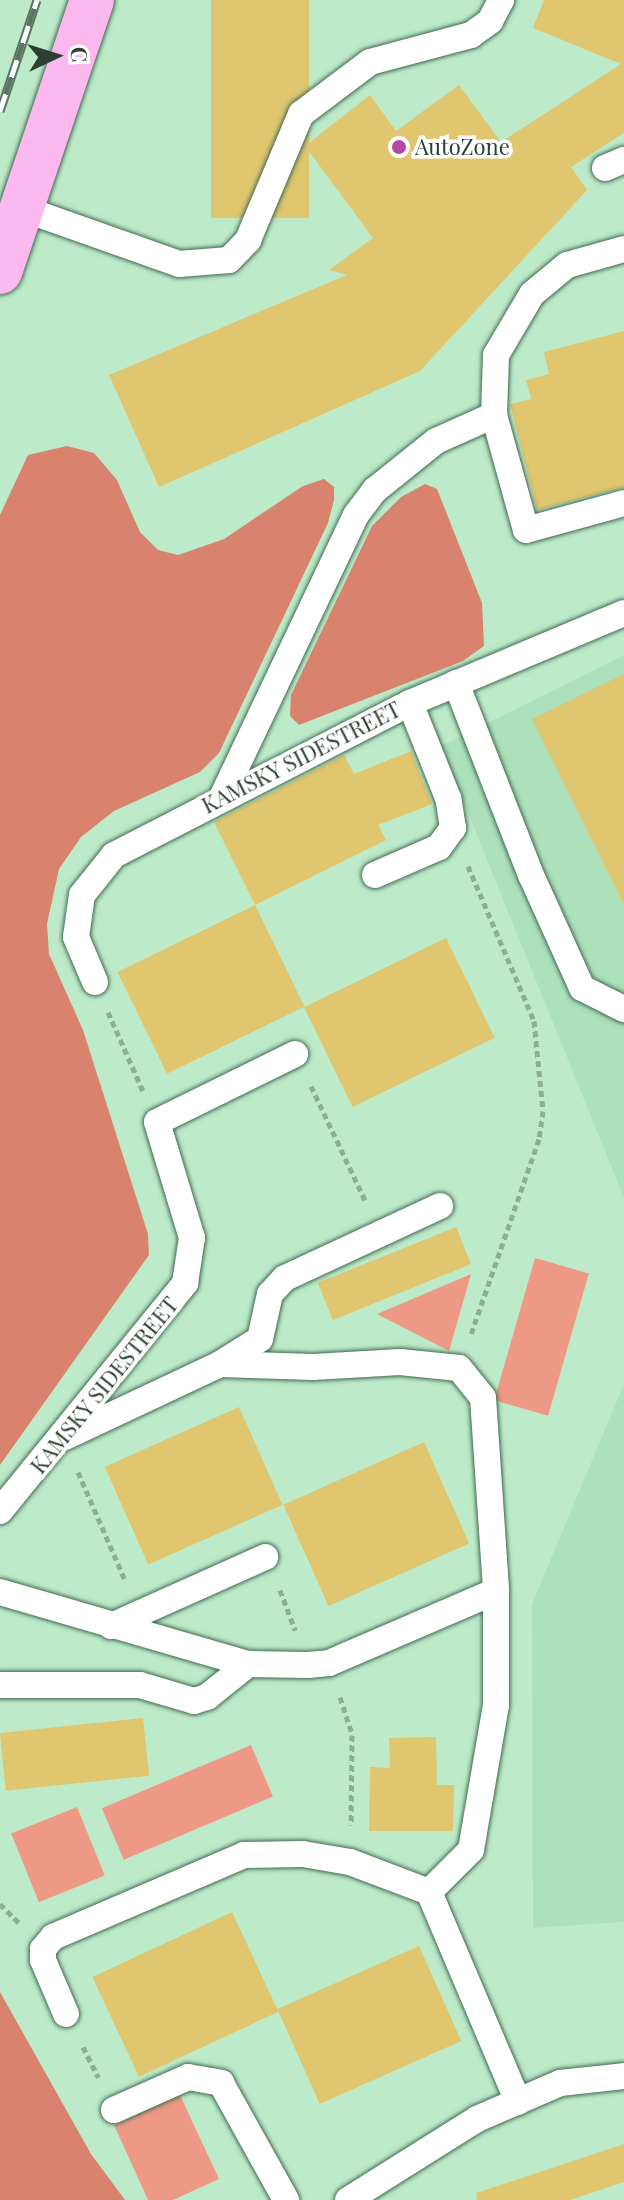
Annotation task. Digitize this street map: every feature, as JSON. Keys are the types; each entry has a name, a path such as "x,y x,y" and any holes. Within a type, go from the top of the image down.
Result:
{"main road":[{"path":"0,272 92,0"}],"lane":[{"path":"21,208 168,261 209,264 229,260 248,240 301,114 370,62 471,35 490,21 501,0"},
{"path":"624,249 567,265 532,294 496,355 494,415 526,530 624,503"},
{"path":"223,795 356,515 375,490 436,441 494,415"},
{"name":"KAMSKY SIDESTREET","path":"95,982 76,937 82,895 114,855 223,795 410,703 624,613"},
{"path":"456,683 525,861 582,988 624,1009"},
{"path":"375,875 439,847 453,828 448,798 410,703"},
{"path":"157,1122 295,1054"},
{"name":"KAMSKY SIDESTREET","path":"0,1511 65,1437 85,1403 185,1283 192,1238 157,1122"},
{"path":"65,1437 220,1364 260,1339 270,1294 285,1278 440,1206"},
{"path":"220,1364 313,1367 400,1362 459,1368 483,1398 496,1591 496,1705 480,1815 471,1850 429,1892"},
{"path":"111,1626 265,1557"},
{"path":"0,1592 248,1664 329,1663 496,1591"},
{"path":"0,1685 140,1685 194,1701 207,1697 248,1664"},
{"path":"66,2014 43,1960 43,1949 53,1937 244,1855 303,1854 350,1862 429,1892 518,2102"},
{"path":"348,2200 477,2119 560,2083 624,2076"},
{"path":"114,2110 188,2077 221,2083 286,2200"}],"path":[{"path":"453,828 534,1021 543,1074 539,1139 459,1368"},
{"path":"95,982 157,1122"},
{"path":"325,1115 380,1233"},
{"path":"65,1437 109,1545"},
{"path":"350,1862 352,1735"},
{"path":"66,2014 114,2110"}],"shaded area":[{"path":"67,446 94,453 117,480 140,532 158,550 178,555 224,539 303,486 324,479 334,487 334,500 328,523 219,753 200,772 114,811 81,837 59,869 47,924 49,954 83,1030 148,1234 149,1255 0,1465 0,515 28,455"},
{"path":"425,484 437,489 482,603 484,646 463,661 299,725 290,716 291,695 372,526 401,497"},
{"path":"624,655 624,1198 441,746"},
{"path":"535,1258 589,1273 548,1416 494,1400"},
{"path":"471,1274 449,1351 377,1314"},
{"path":"624,1384 624,1922 533,1928 532,1604"},
{"path":"251,1745 273,1797 124,1860 102,1808"},
{"path":"77,1807 105,1876 39,1902 11,1834"},
{"path":"0,1992 91,2154 125,2200 0,2200"},
{"path":"180,2095 219,2179 173,2200 148,2200 114,2125"}],"building":[{"path":"211,0 309,0 309,218 211,218"},
{"path":"544,0 624,0 624,133 571,167 587,190 420,371 159,487 109,375 347,275 329,270 373,238 305,146 370,95 396,131 459,85 501,142 621,64 533,28"},
{"path":"624,331 624,487 537,510 510,404 531,399 526,380 549,374 544,352"},
{"path":"624,674 624,905 532,719"},
{"path":"411,751 432,804 378,825 386,840 255,905 214,822 344,755 354,774"},
{"path":"255,905 305,1007 167,1074 117,972"},
{"path":"446,938 495,1038 353,1107 304,1007"},
{"path":"456,1227 471,1264 333,1320 318,1283"},
{"path":"239,1407 283,1505 148,1565 105,1467"},
{"path":"424,1442 469,1543 328,1606 283,1505"},
{"path":"143,1718 149,1776 6,1791 0,1733"},
{"path":"436,1737 437,1785 454,1785 453,1831 369,1831 370,1767 390,1768 389,1738"},
{"path":"232,1912 278,2012 139,2077 92,1977"},
{"path":"419,1946 461,2041 320,2104 277,2009"},
{"path":"624,2144 624,2182 570,2200 477,2200 476,2193"}],"railway":[{"path":"0,111 37,0"}],"place":[{"name":"AutoZone","path":"399,147"}]}
